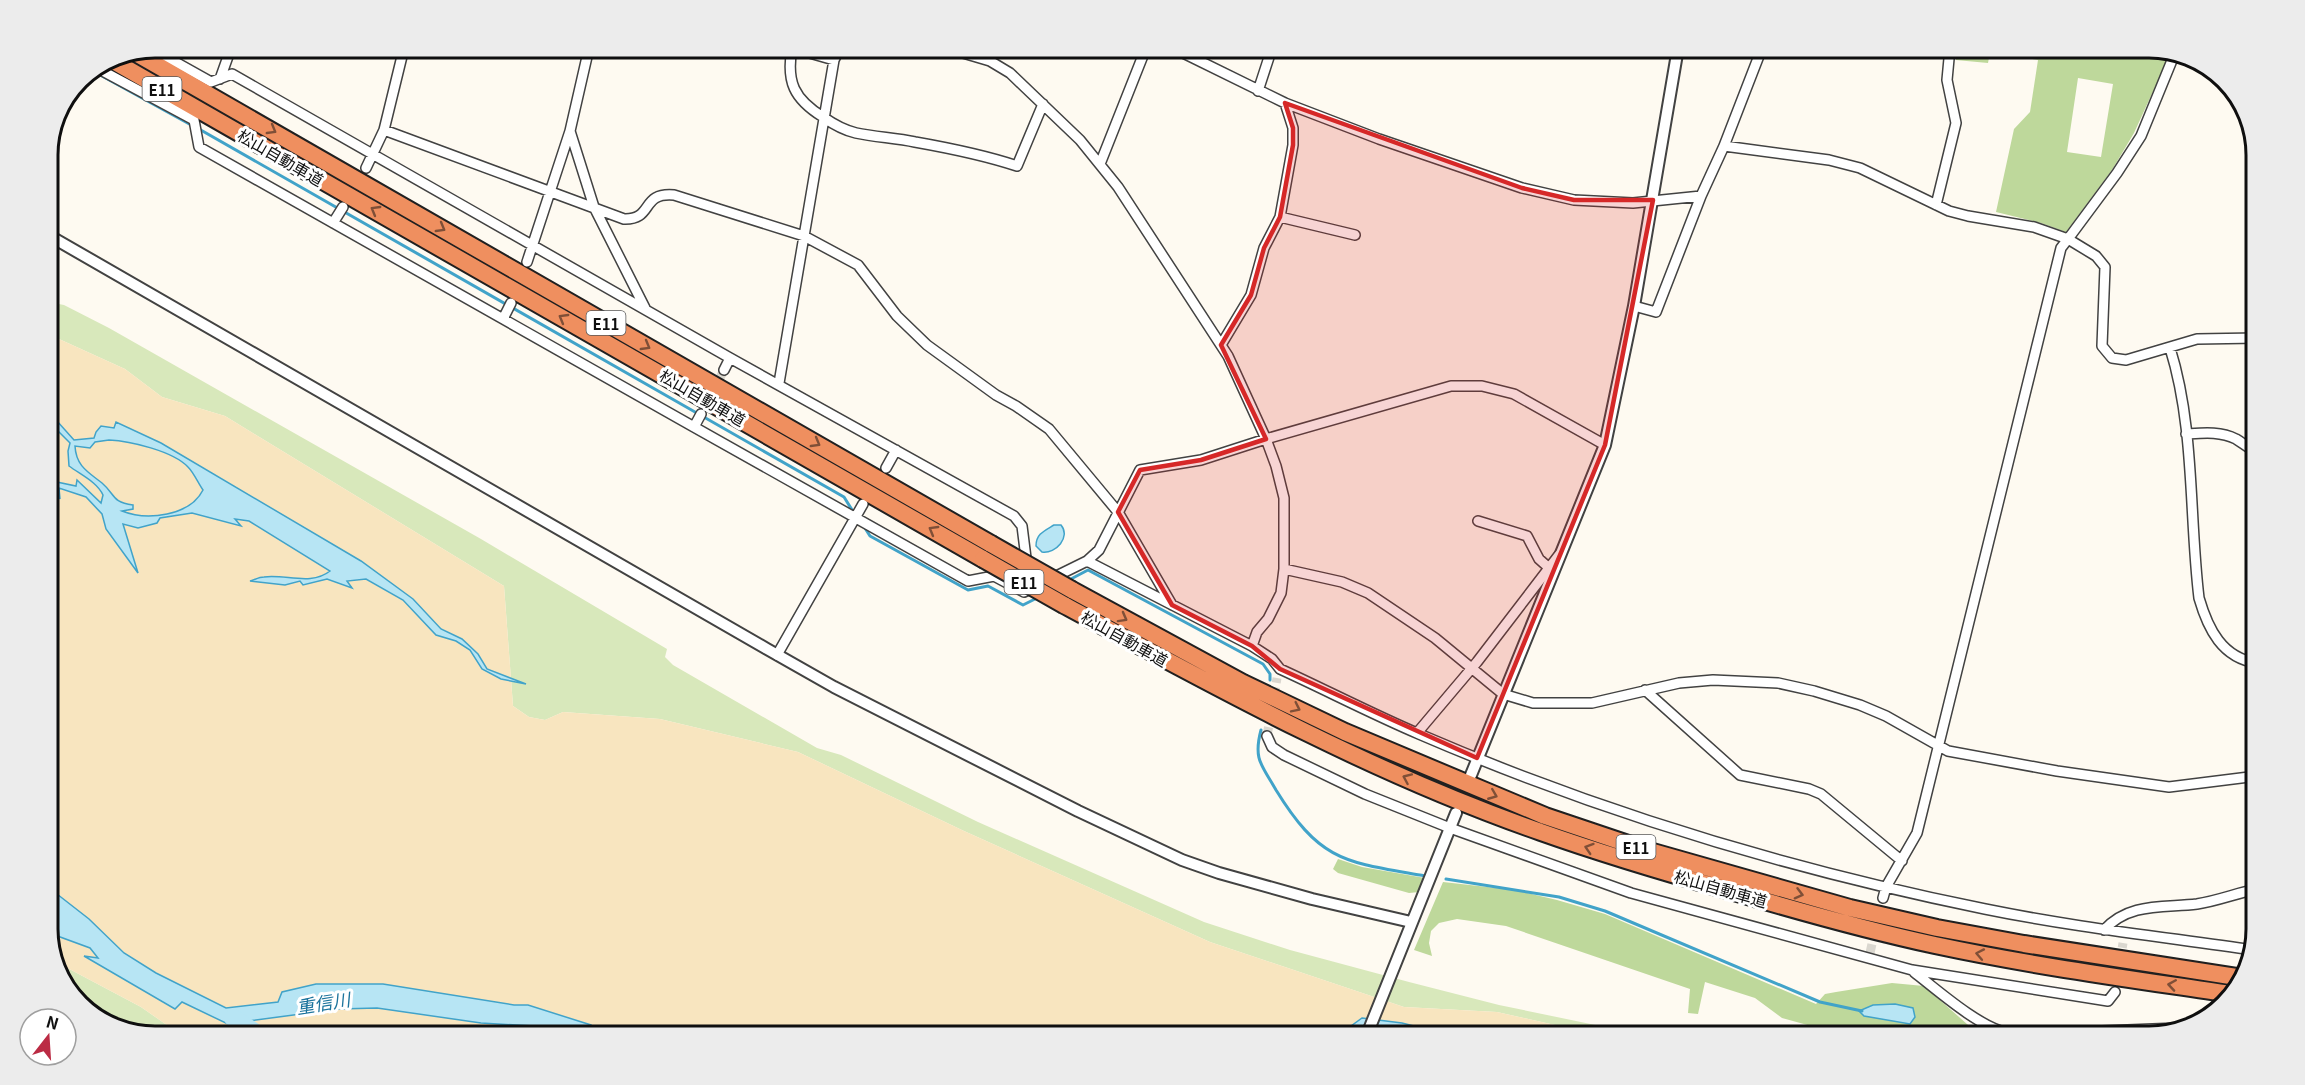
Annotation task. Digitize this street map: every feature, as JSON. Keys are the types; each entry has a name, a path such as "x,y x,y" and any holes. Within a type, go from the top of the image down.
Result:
{"highway":[{"name":"松山自動車道","path":"146,59 222,101 987,551"},
{"name":"松山自動車道","path":"121,65 987,551 1236,698 1336,747 1439,793 1539,832 1641,865 1846,924 2018,962 2223,993"},
{"name":"松山自動車道","path":"1068,597 1345,732 1545,816 1646,850 1839,904 1937,928 2235,977"}],"street":[{"path":"168,58 211,82 232,74 730,358 779,383 1014,516 1022,526 1027,567 1039,585"},
{"path":"220,78 227,58"},
{"path":"366,168 384,130 402,58"},
{"path":"526,262 570,132 587,58"},
{"path":"791,58 794,91 808,108 834,125 855,132 956,149 1017,166 1043,104"},
{"path":"779,383 834,60 827,58"},
{"path":"983,58 1010,73 1043,104 1080,140 1118,187 1228,356 1266,439 1284,498 1284,569 1281,594 1268,619 1257,632 1252,646"},
{"path":"1100,164 1142,58"},
{"path":"1193,58 1285,102 1379,139 1522,188 1574,200 1633,203 1701,196"},
{"path":"1258,91 1269,58"},
{"path":"1471,775 1605,445 1634,306 1676,58"},
{"path":"1634,306 1656,312 1758,58"},
{"path":"1936,205 1956,123 1947,81 1949,58"},
{"path":"1883,898 1886,887 1917,833 2061,248 2118,173 2141,136 2172,61"},
{"path":"106,73 194,120 200,147 854,519 968,581 994,576 1024,592 1086,561 1099,550 1140,470 1201,460 1451,386 1482,386 1514,394 1605,445"},
{"path":"1221,345 1251,295 1264,248 1280,217 1293,136 1293,128 1285,102"},
{"path":"384,130 624,219 635,219 657,195 674,195 804,236 858,265 897,316 927,345 1048,429 1118,512 1172,605"},
{"path":"570,132 594,207 645,308"},
{"path":"1724,146 1829,160 1860,168 1936,205 1968,216 2034,227 2068,239 2096,256 2105,267 2102,346 2112,358 2126,360 2197,339 2246,338"},
{"path":"333,223 343,207"},
{"path":"1280,217 1355,235"},
{"path":"59,241 777,655 877,709 1078,811 1182,860 1219,873 1312,899 1411,922"},
{"path":"503,319 511,303"},
{"path":"2170,348 2178,374 2186,434 2199,598 2206,621 2220,646 2246,661"},
{"path":"724,370 730,358"},
{"path":"694,427 701,414"},
{"path":"2186,434 2221,434 2239,441 2246,447"},
{"path":"886,468 896,450"},
{"path":"777,655 863,504"},
{"path":"1478,521 1527,536 1539,559 1548,567"},
{"path":"1417,733 1471,669 1561,552"},
{"path":"1086,561 1252,646 1272,659 1279,673 1478,758 1586,799 1678,830 1793,864 1987,910 2104,930 2124,938 2245,949"},
{"path":"1284,569 1342,582 1368,593 1436,638 1503,694 1533,703 1592,703 1679,683 1713,680 1778,683 1860,705 1886,716 1948,751 2057,771 2169,787 2246,777"},
{"path":"1645,690 1740,775 1809,789 1821,794 1902,861"},
{"path":"1267,736 1272,747 1284,755 1365,794 1450,828 1631,893 1912,970 2108,1001 2115,992"},
{"path":"1371,1026 1456,813"},
{"path":"2104,930 2113,919 2144,908 2157,905 2197,904 2246,892"},
{"path":"1912,970 1962,1008 1991,1026"}],"highlighted area":[{"path":"1285,103 1522,188 1574,200 1653,200 1605,445 1477,758 1280,669 1252,646 1172,605 1118,512 1140,470 1201,460 1266,439 1221,345 1251,295 1264,248 1280,217 1293,145 1293,128"}],"green space":[{"path":"1956,58 1989,58 1988,63 1956,60"},
{"path":"2026,58 2167,60 2134,133 2112,170 2066,232 1996,212 2014,129 2030,112 2038,60","holes":["2078,78 2113,84 2101,157 2067,152"]},
{"path":"59,304 109,328 481,539 667,649 665,657 673,665 817,748 841,755 978,822 1204,922 1290,950 1409,982 1499,1005 1600,1026 1559,1026 1497,1012 1404,1007 1210,942 964,831 798,752 660,719 563,712 545,720 529,717 513,706 504,586 225,416 162,397 125,369 59,339"},
{"path":"1338,859 1362,867 1425,878 1419,892 1409,893 1338,873 1333,869"},
{"path":"1443,882 1514,890 1605,914 1816,1004 1825,994 1836,992 1892,983 1924,986 1969,1026 1811,1026 1782,1018 1755,998 1705,982 1698,1014 1688,1013 1690,989 1506,926 1457,919 1439,923 1431,931 1429,943 1432,956 1414,950"},
{"path":"66,967 141,1007 168,1026 136,1025 107,1014 79,989"}],"sand":[{"path":"59,339 125,369 162,397 225,416 504,586 513,706 529,717 545,720 563,712 660,719 798,752 964,831 1210,942 1404,1007 1497,1012 1559,1026 168,1026 141,1007 66,967 59,936"}],"water":[{"path":"116,422 161,443 361,561 413,599 441,629 462,639 478,654 487,669 526,684 501,679 482,669 470,650 456,641 436,635 403,600 366,579 347,581 352,588 327,579 303,585 300,581 285,585 250,581 272,576 315,578 330,571 249,521 235,519 241,526 192,513 160,518 157,523 138,528 123,524 138,573 106,529 102,514 86,497 59,488 59,482 76,486 77,480 101,503 103,495 100,490 93,482 69,466 70,443 59,432 59,423 74,440 94,438 101,426 114,428","holes":["109,440 139,445 172,456 190,469 203,490 197,499 178,511 155,516 122,511 133,509 133,505 117,500 80,464 75,446 90,448 95,442"]},
{"path":"1054,525 1061,525 1064,530 1061,544 1057,548 1042,552 1036,546 1037,538"},
{"name":"重信川","path":"59,896 89,919 124,953 156,973 226,1008 278,1002 282,992 316,984 383,984 514,1005 528,1005 592,1026 481,1023 377,1008 339,1009 248,1021 232,1026 182,1002 175,1009 84,956 98,958 90,948 59,937"},
{"path":"1895,1004 1913,1008 1915,1017 1910,1024 1864,1016 1859,1011 1873,1005"},
{"path":"1362,1018 1414,1026 1351,1026"}],"waterway":[{"path":"102,76 193,126"},
{"path":"199,129 844,497 854,513"},
{"path":"863,525 870,536 968,590 988,586 1023,605 1037,598"},
{"path":"1069,580 1088,570 1263,664 1270,674 1270,680"},
{"path":"1261,730 1258,749 1263,768 1292,814 1322,846 1355,862 1425,876"},
{"path":"1446,879 1559,897 1605,911 1820,1002 1862,1011"},
{"path":"233,1018 245,1026"}],"tunnel":[{"path":"701,414 724,370"},
{"path":"1267,736 1277,678"},
{"path":"1870,953 1875,930"},
{"path":"2120,961 2123,943"}]}
